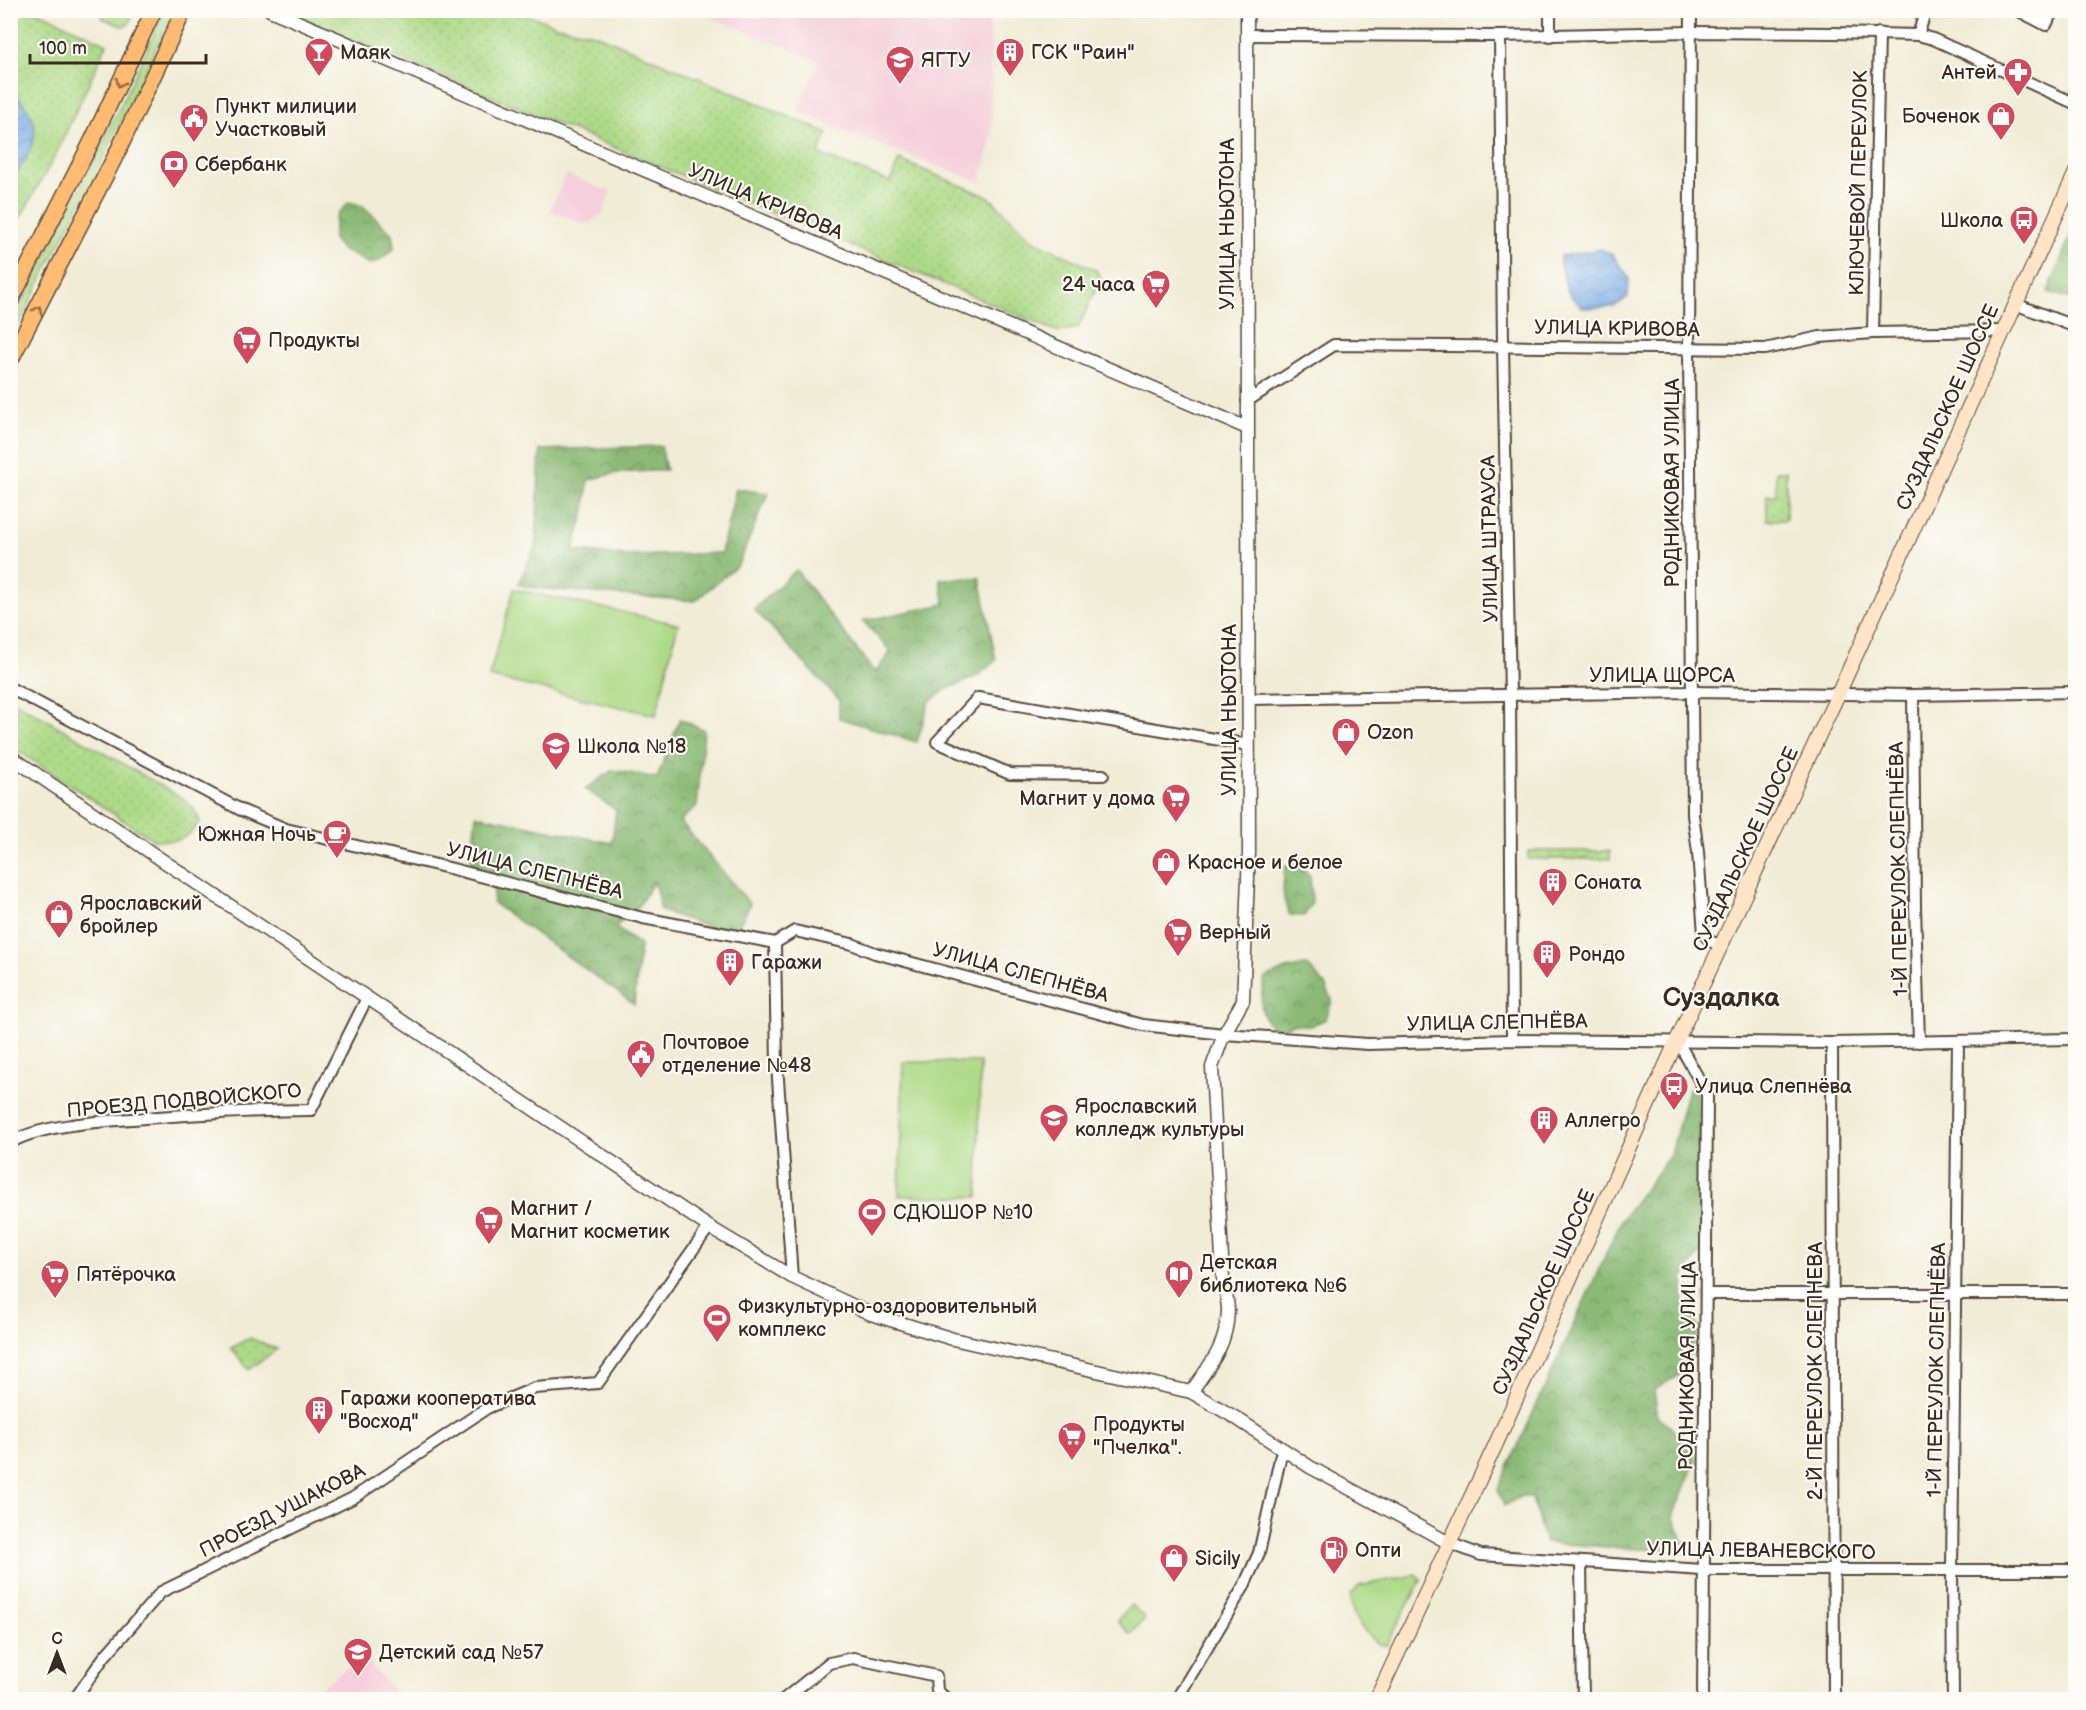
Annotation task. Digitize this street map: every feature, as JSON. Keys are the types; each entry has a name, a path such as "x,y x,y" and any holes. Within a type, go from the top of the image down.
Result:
{"main road":[{"path":"10,302 92,141 153,10"},
{"path":"10,361 117,153 184,10"},
{"name":"СУЗДАЛЬСКОЕ ШОССЕ","path":"1376,1700 1500,1435 1677,1040 1839,692 2076,172"}],"street":[{"name":"УЛИЦА КРИВОВА","path":"270,10 1247,428"},
{"name":"УЛИЦА НЬЮТОНА","path":"1191,1392 1215,1360 1224,1342 1228,1310 1223,1278 1212,1067 1224,1034 1243,1001 1249,852 1250,699 1247,428 1247,10"},
{"path":"1550,10 1550,36"},
{"name":"РОДНИКОВАЯ УЛИЦА","path":"1691,10 1689,349 1693,815 1704,934 1721,946"},
{"path":"1918,35 1926,10"},
{"path":"2017,10 2046,24 2053,10"},
{"path":"1247,35 1550,36 1690,32 1918,35 1933,39 2076,104"},
{"name":"КЛЮЧЕВОЙ ПЕРЕУЛОК","path":"1873,333 1879,33"},
{"name":"УЛИЦА ШТРАУСА","path":"1500,36 1510,694 1512,1040"},
{"path":"2015,304 2076,327"},
{"name":"УЛИЦА КРИВОВА","path":"1247,401 1334,345 1765,349 1820,337 1873,333 2002,331"},
{"name":"УЛИЦА СЛЕПНЁВА","path":"10,688 242,810 286,829 643,918 775,943 795,931 852,944 875,953 1143,1025 1224,1034 1368,1044 1512,1040 1832,1043 2076,1039"},
{"name":"УЛИЦА ЩОРСА","path":"1250,699 1692,692 1913,694 2076,692"},
{"name":"1-Й ПЕРЕУЛОК СЛЕПНЁВА","path":"1913,694 1919,1042"},
{"path":"1102,775 1010,774 937,742 978,698 1249,745"},
{"path":"10,756 709,1227 792,1277 871,1314 932,1333 1191,1392 1236,1418 1281,1450 1449,1543"},
{"path":"775,943 777,1065 792,1277"},
{"name":"ПРОЕЗД ПОДВОЙСКОГО","path":"10,1143 21,1136 88,1123 251,1110 311,1110 367,998"},
{"name":"РОДНИКОВАЯ УЛИЦА","path":"1677,1040 1707,1094 1707,1294 1702,1570 1703,1700"},
{"name":"1-Й ПЕРЕУЛОК СЛЕПНЁВА","path":"1953,1700 1952,1570 1958,1042"},
{"name":"2-Й ПЕРЕУЛОК СЛЕПНЕВА","path":"1832,1043 1834,1700"},
{"name":"ПРОЕЗД УШАКОВА","path":"74,1700 104,1658 160,1592 353,1498 487,1408 535,1388 598,1383 709,1227"},
{"path":"1707,1294 2076,1294"},
{"path":"1176,1700 1244,1588 1259,1553 1281,1450"},
{"name":"УЛИЦА ЛЕВАНЕВСКОГО","path":"1449,1543 1481,1555 1702,1570 2076,1570"},
{"path":"1581,1563 1583,1700"},
{"path":"783,1700 829,1663 852,1658 936,1676 937,1691 948,1700"}],"shaded area":[{"name":"ЯГТУ","path":"696,11 990,11 992,135 981,182 851,134 798,111 819,61"},
{"path":"566,174 611,191 601,217 597,215 594,221 584,224 550,210"},
{"name":"Детский сад №57","path":"363,1657 402,1699 304,1699"}],"green space":[{"path":"105,10 135,11 128,25 122,26 102,18"},
{"path":"11,11 37,11 107,44 56,154 11,234"},
{"path":"165,11 173,11 108,149 11,339 11,324 102,145"},
{"path":"285,11 517,11 558,26 595,34 827,133 819,154 890,182 899,160 989,197 1032,240 1096,270 1101,278 1078,328 1059,332"},
{"path":"349,202 363,206 392,234 394,249 377,262 370,264 342,250 333,239 336,217"},
{"path":"2075,224 2076,300 2048,292"},
{"path":"661,446 666,470 616,473 588,480 585,511 573,551 630,556 721,553 736,489 768,493 738,565 695,601 534,588 518,584 536,545 540,450"},
{"path":"1776,471 1786,471 1786,520 1767,520 1767,495 1776,495"},
{"path":"796,570 875,673 891,652 863,621 945,604 940,579 980,578 996,660 978,676 947,689 929,702 917,742 839,718 839,700 754,609"},
{"path":"514,589 678,624 656,715 489,677"},
{"path":"10,699 181,797 194,809 200,821 185,837 168,841 153,840 11,746"},
{"path":"680,719 704,730 697,806 680,821 750,904 734,935 661,911 654,881 638,907 615,927 640,945 634,1004 493,903 495,874 471,863 476,815 612,843 616,810 585,789 613,770 657,778"},
{"path":"1528,851 1610,851 1610,859 1528,859"},
{"path":"1299,865 1310,876 1312,903 1304,916 1290,915 1284,897 1285,866"},
{"path":"1307,965 1325,985 1332,1000 1326,1019 1310,1026 1293,1024 1278,1030 1266,1020 1263,1014 1261,1000 1265,978 1287,969"},
{"path":"903,1062 980,1062 978,1197 899,1196"},
{"path":"1688,1089 1695,1090 1704,1156 1703,1248 1683,1278 1683,1300 1699,1329 1682,1373 1654,1390 1658,1417 1669,1425 1696,1459 1673,1516 1688,1552 1545,1543 1532,1498 1521,1496 1504,1506 1498,1489 1622,1219 1671,1154"},
{"path":"249,1338 277,1349 249,1370 231,1348"},
{"path":"1416,1575 1421,1580 1387,1645 1380,1645 1355,1618 1351,1595 1359,1586"},
{"path":"1131,1605 1145,1618 1131,1634 1117,1621"}],"water":[{"path":"11,90 31,114 35,135 27,156 11,182"},
{"path":"1601,249 1613,255 1629,278 1628,297 1614,307 1583,308 1568,292 1560,263 1561,256"}],"place":[{"name":"Маяк","path":"319,78"},
{"name":"ГСК \"Раин\"","path":"1010,78"},
{"name":"ЯГТУ","path":"900,86"},
{"name":"Антей","path":"2018,98"},
{"name":"Боченок","path":"2001,142"},
{"name":"Пункт милиции Участковый","path":"194,144"},
{"name":"Сбербанк","path":"174,190"},
{"name":"Школа","path":"2024,246"},
{"name":"24 часа","path":"1156,310"},
{"name":"Продукты","path":"247,366"},
{"name":"Ozon","path":"1346,758"},
{"name":"Школа №18","path":"556,772"},
{"name":"Магнит у дома","path":"1176,824"},
{"name":"Южная Ночь","path":"337,860"},
{"name":"Красное и белое","path":"1166,888"},
{"name":"Соната","path":"1553,908"},
{"name":"Ярославский бройлер","path":"59,940"},
{"name":"Верный","path":"1178,958"},
{"name":"Рондо","path":"1547,980"},
{"name":"Гаражи","path":"730,988"},
{"name":"Почтовое отделение №48","path":"641,1080"},
{"name":"Улица Слепнёва","path":"1674,1112"},
{"name":"Ярославский колледж культуры","path":"1054,1144"},
{"name":"Аллегро","path":"1544,1146"},
{"name":"СДЮШОР №10","path":"872,1238"},
{"name":"Магнит / Магнит косметик","path":"489,1246"},
{"name":"Пятёрочка","path":"55,1300"},
{"name":"Детская библиотека №6","path":"1179,1300"},
{"name":"Физкультурно-оздоровительный комплекс","path":"717,1344"},
{"name":"Гаражи кооператива \"Восход\"","path":"319,1436"},
{"name":"Продукты \"Пчелка\".","path":"1072,1462"},
{"name":"Опти","path":"1334,1576"},
{"name":"Sicily","path":"1174,1584"},
{"name":"Детский сад №57","path":"358,1678"}],"district":[{"name":"Суздалка","path":"1721,997"}]}
